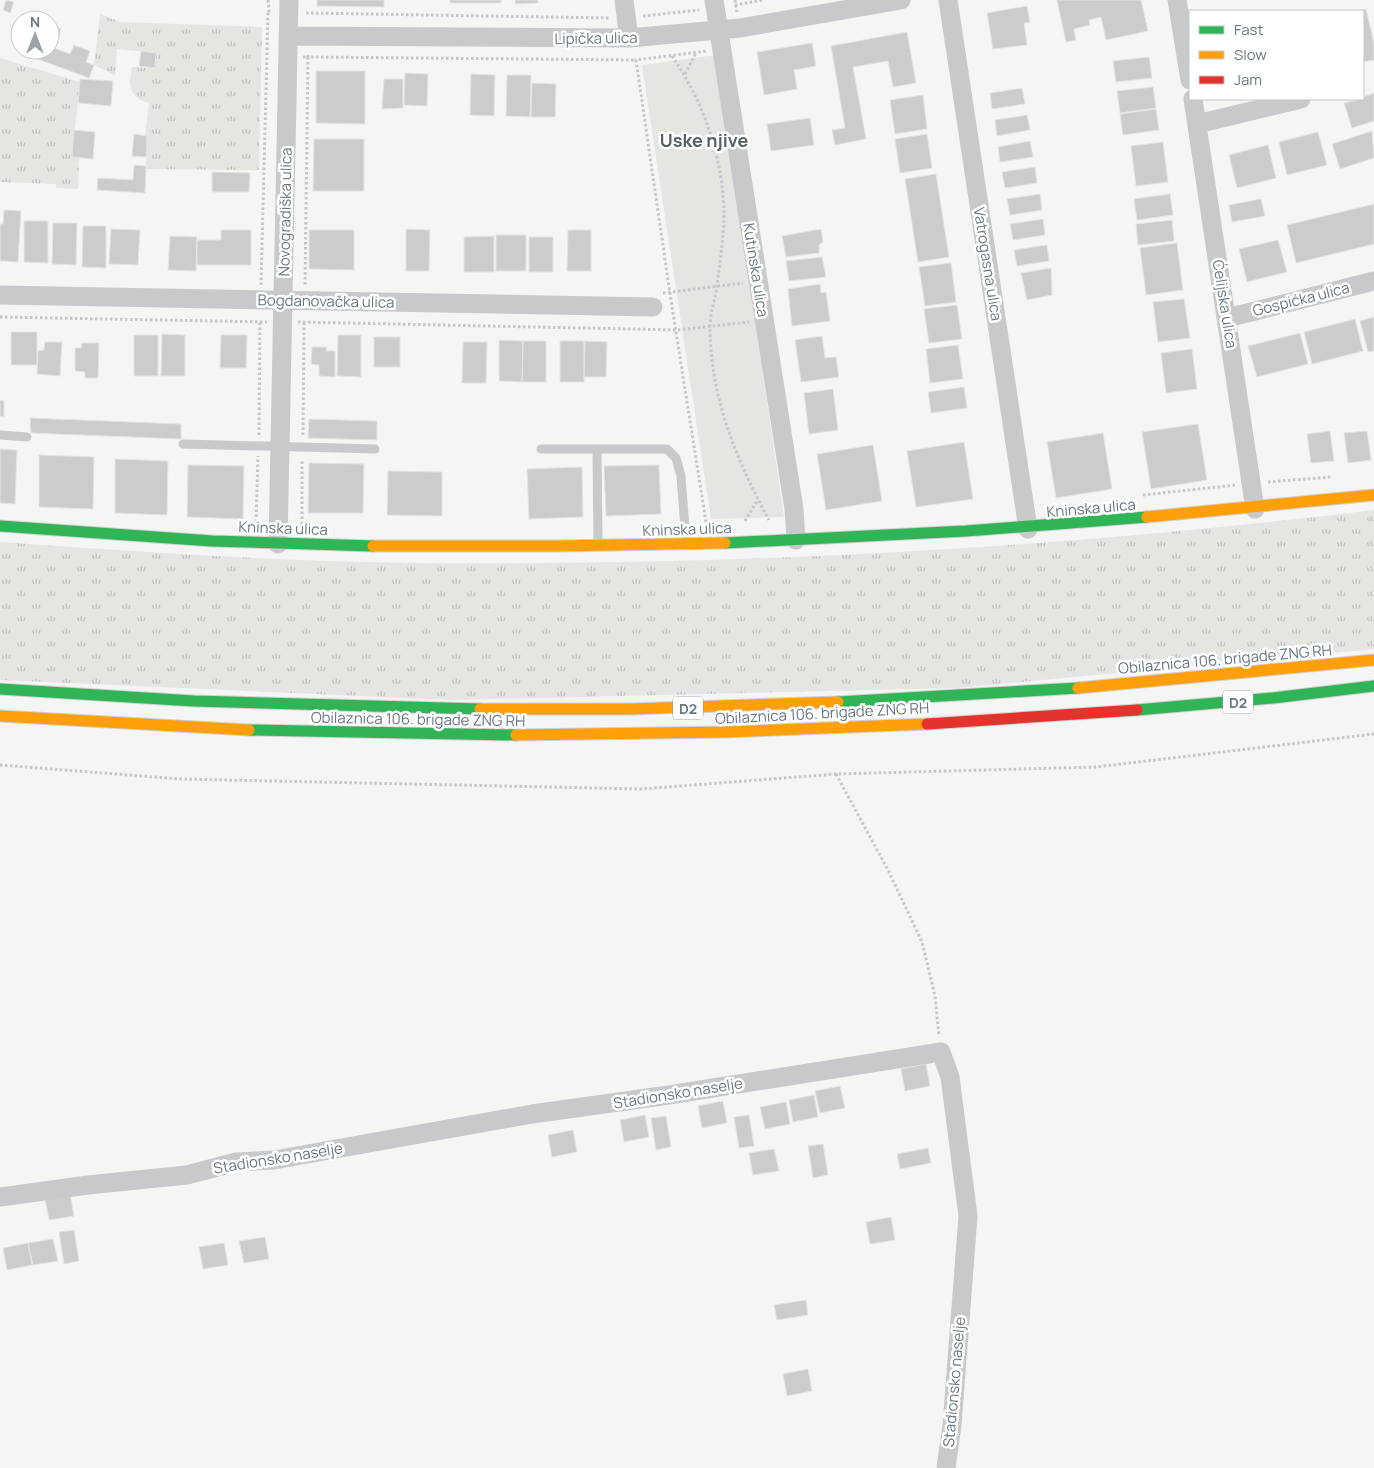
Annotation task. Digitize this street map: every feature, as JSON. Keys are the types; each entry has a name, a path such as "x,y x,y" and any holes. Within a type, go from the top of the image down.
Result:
{"main road":[{"name":"Kninska ulica","path":"0,526 278,544 598,547 1028,529 1374,495"},
{"name":"Obilaznica 106. brigade ZNG RH","path":"0,689 183,701 341,706 495,709 677,708 945,697 1256,672 1374,660"},
{"name":"Obilaznica 106. brigade ZNG RH","path":"0,716 168,728 316,733 562,736 701,734 812,731 1101,714 1208,705 1374,686"}],"street":[{"name":"Lipička ulica","path":"288,36 721,40 740,28 901,0"},
{"name":"Vatrogasna ulica","path":"948,0 1028,529"},
{"path":"1177,0 1189,74"},
{"name":"Kutinska ulica","path":"715,4 794,509 796,540"},
{"name":"Novogradiška ulica","path":"278,544 289,6"},
{"path":"625,9 629,38"},
{"name":"Ćelijska ulica","path":"1193,100 1255,508"},
{"path":"1198,124 1297,100"},
{"name":"Gospićka ulica","path":"1227,318 1374,281"},
{"name":"Bogdanovačka ulica","path":"0,295 653,307"},
{"name":"Stadionsko naselje","path":"0,1197 88,1184 187,1175 236,1162 274,1160 532,1114 669,1095 941,1052 950,1077 968,1216 952,1425 946,1468"}],"lane":[{"path":"0,435 27,437"},
{"path":"183,444 375,449"},
{"path":"540,448 666,449 676,458 681,476 686,544"},
{"path":"597,449 598,547"}],"path":[{"path":"256,527 268,0"},
{"path":"268,13 289,6 625,9 763,0"},
{"path":"736,2 740,28"},
{"path":"706,522 636,60 696,53 721,40"},
{"path":"685,75 696,53"},
{"path":"672,56 685,75 704,115 721,180 724,214 717,286 710,327 719,404 740,463 769,520"},
{"path":"0,316 677,330 764,320"},
{"path":"745,521 758,499"},
{"path":"0,765 180,779 641,789 836,774 1096,767 1374,734"},
{"path":"836,774 889,872 922,942 935,996 941,1052"}],"green space":[{"path":"100,14 120,22 262,27 259,170 146,169 147,136 145,136 149,103 137,98 130,85 130,80 132,67 154,68 156,53 117,49 115,75 94,65"},
{"path":"716,55 784,517 711,519 642,65"},
{"path":"0,58 80,82 72,157 79,158 78,189 56,188 56,184 0,182"},
{"path":"1374,510 1374,649 957,688 451,700 0,680 0,542 207,556 363,562 535,563 655,561 775,558 1015,545 1255,524"}],"building":[{"path":"6,0 14,2 10,13 3,10"},
{"path":"317,0 384,0 384,7 317,6"},
{"path":"450,0 501,0 501,3 450,3"},
{"path":"515,0 538,0 538,3 515,4"},
{"path":"1057,0 1141,0 1148,31 1106,40 1101,17 1089,20 1090,25 1074,29 1076,40 1066,42"},
{"path":"1027,6 1030,22 1024,23 1027,45 993,49 987,13"},
{"path":"1366,9 1374,43 1374,60 1364,62 1364,10 1362,10"},
{"path":"907,32 916,83 893,87 888,61 853,67 866,139 835,145 832,130 845,128 831,46"},
{"path":"812,43 816,66 794,70 797,89 764,95 757,52"},
{"path":"74,45 90,51 86,62 94,65 89,78 40,60 60,60 60,50 70,54"},
{"path":"141,51 156,53 155,68 139,66"},
{"path":"1149,57 1152,78 1116,82 1113,61"},
{"path":"316,71 365,71 365,124 316,123"},
{"path":"405,73 428,74 427,106 404,105"},
{"path":"471,74 495,75 494,116 470,115"},
{"path":"507,75 531,75 530,117 506,116"},
{"path":"80,79 113,81 111,106 78,103"},
{"path":"384,79 403,79 403,108 382,109"},
{"path":"532,83 556,84 555,117 531,117"},
{"path":"1153,87 1156,108 1120,113 1117,91"},
{"path":"1022,88 1025,104 992,109 990,93"},
{"path":"1374,93 1374,121 1352,128 1344,103 1364,100 1364,97"},
{"path":"923,95 927,129 895,134 890,100"},
{"path":"1156,109 1159,130 1123,135 1120,114"},
{"path":"1027,115 1030,130 997,136 995,120"},
{"path":"810,118 814,145 771,151 767,124"},
{"path":"74,130 95,132 93,159 72,157"},
{"path":"1372,131 1374,158 1340,169 1332,144"},
{"path":"1318,132 1327,165 1287,175 1279,142"},
{"path":"134,134 147,136 146,157 132,156"},
{"path":"927,134 932,168 900,173 895,139"},
{"path":"314,139 364,139 364,191 313,191"},
{"path":"1030,141 1033,157 1000,162 998,147"},
{"path":"1163,142 1168,182 1136,186 1131,146"},
{"path":"1268,145 1276,178 1237,188 1229,155"},
{"path":"134,165 146,166 145,193 97,190 98,178 133,180"},
{"path":"1035,167 1037,183 1005,188 1002,172"},
{"path":"212,172 250,173 249,192 212,192"},
{"path":"936,174 949,257 918,262 905,179"},
{"path":"1040,194 1042,210 1010,215 1007,199"},
{"path":"1170,194 1173,215 1137,220 1134,199"},
{"path":"1261,199 1265,216 1232,222 1229,205"},
{"path":"1374,204 1374,244 1296,263 1287,225"},
{"path":"4,210 21,211 18,262 0,261 0,224 3,224"},
{"path":"1043,219 1045,235 1013,240 1010,224"},
{"path":"1172,220 1174,241 1138,245 1136,224"},
{"path":"24,221 48,221 48,263 24,262"},
{"path":"53,223 77,223 76,265 52,264"},
{"path":"83,226 106,226 106,268 82,267"},
{"path":"111,229 140,230 138,265 109,264"},
{"path":"406,229 430,230 429,271 406,271"},
{"path":"821,229 823,242 819,245 819,253 786,257 782,236"},
{"path":"221,230 251,230 251,265 197,265 197,240 221,240"},
{"path":"309,230 354,230 354,270 309,269"},
{"path":"568,230 591,230 591,271 567,271"},
{"path":"496,235 526,235 526,271 496,271"},
{"path":"170,236 197,237 196,271 168,270"},
{"path":"494,236 494,272 464,272 464,237"},
{"path":"529,237 553,237 553,272 529,272"},
{"path":"1278,240 1287,272 1247,282 1239,249"},
{"path":"1177,243 1183,290 1146,295 1140,248"},
{"path":"1047,245 1049,261 1017,266 1014,250"},
{"path":"822,257 826,277 789,281 786,261"},
{"path":"951,263 956,302 925,306 919,267"},
{"path":"1051,268 1052,295 1027,300 1021,273"},
{"path":"820,284 821,293 826,292 830,321 792,326 788,289"},
{"path":"1184,299 1190,338 1158,342 1153,302"},
{"path":"957,305 962,339 929,343 924,309"},
{"path":"1374,317 1374,351 1368,352 1360,321"},
{"path":"1355,319 1363,351 1312,364 1304,332"},
{"path":"11,332 37,332 37,365 11,365"},
{"path":"1300,333 1308,364 1257,377 1248,346"},
{"path":"162,334 185,335 185,376 161,376"},
{"path":"134,335 158,335 158,376 134,376"},
{"path":"221,335 247,335 246,368 220,368"},
{"path":"338,335 361,335 361,377 337,376"},
{"path":"822,336 825,358 836,357 839,377 801,382 795,340"},
{"path":"374,337 400,337 400,367 374,367"},
{"path":"499,340 523,341 522,382 499,381"},
{"path":"523,341 546,341 546,382 522,382"},
{"path":"560,341 584,341 584,382 560,382"},
{"path":"585,341 607,342 606,377 584,377"},
{"path":"45,342 62,342 60,376 37,374 38,351 44,350"},
{"path":"463,342 487,342 486,383 462,383"},
{"path":"82,343 99,343 98,378 85,378 85,372 75,371 75,348 81,348"},
{"path":"958,345 963,379 930,383 926,349"},
{"path":"312,347 327,347 326,351 335,351 335,377 319,376 319,365 311,364"},
{"path":"1192,349 1197,389 1166,393 1161,353"},
{"path":"964,387 967,408 931,413 928,392"},
{"path":"833,389 838,430 809,434 804,393"},
{"path":"0,400 4,401 4,417 0,416"},
{"path":"30,418 181,424 181,439 31,433"},
{"path":"309,419 377,421 377,440 308,438"},
{"path":"1198,424 1207,480 1151,489 1142,432"},
{"path":"1330,431 1334,461 1311,463 1307,434"},
{"path":"1367,431 1371,460 1348,463 1344,433"},
{"path":"1103,433 1112,489 1056,498 1047,442"},
{"path":"964,442 973,499 916,507 907,451"},
{"path":"873,445 882,501 826,510 817,454"},
{"path":"0,449 17,450 15,504 0,503"},
{"path":"39,455 94,457 93,509 39,507"},
{"path":"115,459 168,461 167,515 115,513"},
{"path":"309,463 364,464 363,513 308,513"},
{"path":"188,465 244,466 243,519 187,517"},
{"path":"659,465 661,514 606,516 604,466"},
{"path":"582,467 583,517 529,519 527,469"},
{"path":"388,471 442,472 442,516 387,515"},
{"path":"926,1064 930,1086 905,1091 901,1069"},
{"path":"840,1086 845,1108 820,1113 815,1091"},
{"path":"814,1095 818,1117 793,1122 789,1100"},
{"path":"723,1101 727,1123 702,1128 698,1106"},
{"path":"786,1102 790,1124 765,1129 760,1107"},
{"path":"645,1115 649,1137 624,1142 620,1120"},
{"path":"749,1115 754,1146 739,1148 734,1117"},
{"path":"666,1116 671,1147 656,1150 651,1118"},
{"path":"573,1130 577,1152 552,1157 548,1135"},
{"path":"823,1144 828,1175 813,1178 808,1146"},
{"path":"928,1148 931,1163 900,1169 897,1154"},
{"path":"774,1149 779,1171 753,1175 749,1153"},
{"path":"70,1194 74,1216 49,1220 45,1198"},
{"path":"891,1217 895,1240 870,1244 866,1222"},
{"path":"74,1230 79,1261 64,1264 59,1232"},
{"path":"265,1237 269,1259 244,1263 239,1241"},
{"path":"53,1239 58,1261 33,1265 28,1243"},
{"path":"28,1243 32,1265 7,1270 3,1248"},
{"path":"224,1243 228,1265 203,1269 199,1247"},
{"path":"806,1300 808,1315 777,1320 774,1305"},
{"path":"808,1369 812,1391 787,1396 783,1374"}],"traffic: fast":[{"path":"725,543 966,531 1147,517"},
{"path":"0,526 212,541 373,546"},
{"path":"1137,710 1273,698 1374,686"},
{"path":"838,702 1078,688"},
{"path":"0,689 194,701 480,709"},
{"path":"249,730 516,735"}],"traffic: slow":[{"path":"1147,517 1374,495"},
{"path":"373,546 557,546 725,543"},
{"path":"1078,688 1374,660"},
{"path":"480,709 631,709 838,702"},
{"path":"0,716 249,730"},
{"path":"516,735 726,732 927,724"}],"traffic: jam":[{"path":"927,724 1137,710"}],"district":[{"name":"Uske njive","path":"704,140"}]}
